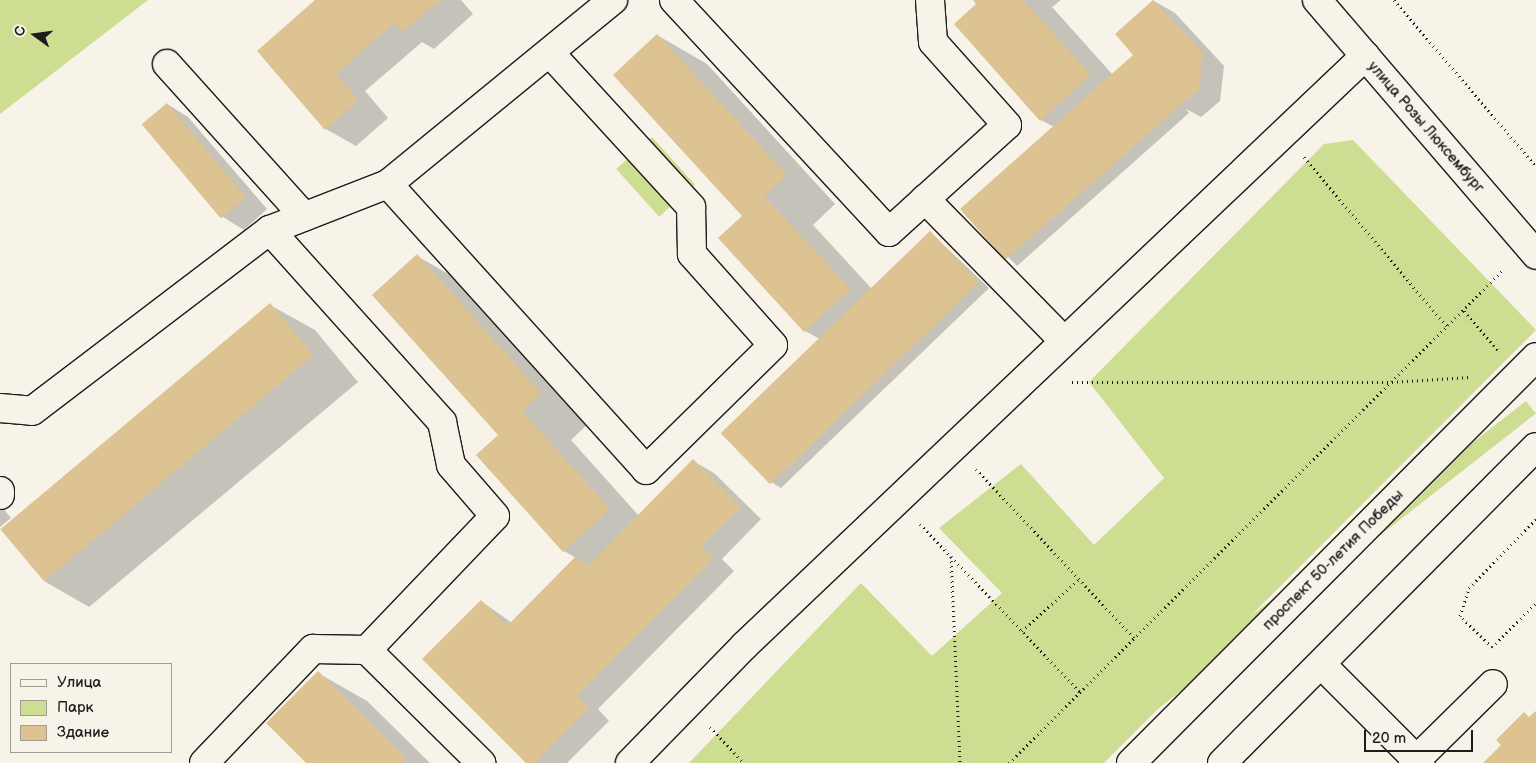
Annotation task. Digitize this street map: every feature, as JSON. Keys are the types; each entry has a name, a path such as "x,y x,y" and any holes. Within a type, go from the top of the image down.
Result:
{"main road":[{"path":"0,408 32,411 270,230 388,184 551,54 613,0"},
{"path":"674,0 889,232 1007,125 933,42 930,0"},
{"name":"улица Розы Люксембург","path":"1317,0 1532,250"},
{"path":"388,184 646,470 773,344 692,254 691,207 551,54"},
{"path":"630,763 687,704 953,446 1365,56"},
{"path":"167,64 304,216"},
{"path":"925,199 1064,341"},
{"path":"270,230 442,422 452,465 496,516 367,650"},
{"name":"проспект 50-летия Победы","path":"1131,763 1528,365"},
{"path":"1222,763 1322,665 1536,448"},
{"path":"204,763 313,649 367,650 481,763"},
{"path":"1322,665 1417,762 1493,684"}],"path":[{"path":"1394,0 1536,166"},
{"path":"1284,133 1446,327"},
{"path":"1009,763 1446,327 1532,250"},
{"path":"1021,382 1392,382 1528,365"},
{"path":"953,446 1134,638"},
{"path":"898,500 1080,692"},
{"path":"1493,684 1492,648 1460,616 1469,588 1536,519"},
{"path":"951,556 960,763"},
{"path":"1022,631 1079,579"},
{"path":"1492,648 1536,603"},
{"path":"687,704 744,763"}],"green space":[{"path":"0,0 148,0 0,114"},
{"path":"652,137 695,185 659,217 616,169"},
{"path":"1353,140 1536,330 1104,763 689,763 861,583 932,656 1002,593 939,528 1021,464 1094,545 1164,478 1089,382 1324,144"},
{"path":"1526,401 1536,414 1132,729 1122,717"}],"building":[{"path":"315,0 440,0 403,32 394,23 336,74 359,100 325,130 257,51"},
{"path":"973,0 1023,0 1091,75 1040,121 954,24 976,4"},
{"path":"1153,0 1203,53 1199,89 1005,260 960,209 1133,55 1115,34"},
{"path":"657,34 787,175 764,196 851,289 804,332 718,238 742,216 613,75"},
{"path":"167,103 246,197 221,218 142,124"},
{"path":"930,231 979,282 770,484 721,433"},
{"path":"417,254 541,393 522,411 610,509 563,552 476,455 498,435 372,295"},
{"path":"270,303 314,355 44,581 0,529"},
{"path":"693,459 741,507 701,546 713,558 577,696 589,708 535,763 526,763 422,659 481,600 507,626 576,556 587,567"},
{"path":"318,671 406,758 401,763 306,763 266,723"},
{"path":"1536,711 1536,763 1483,763 1501,745 1496,740 1524,712 1529,717"}]}
